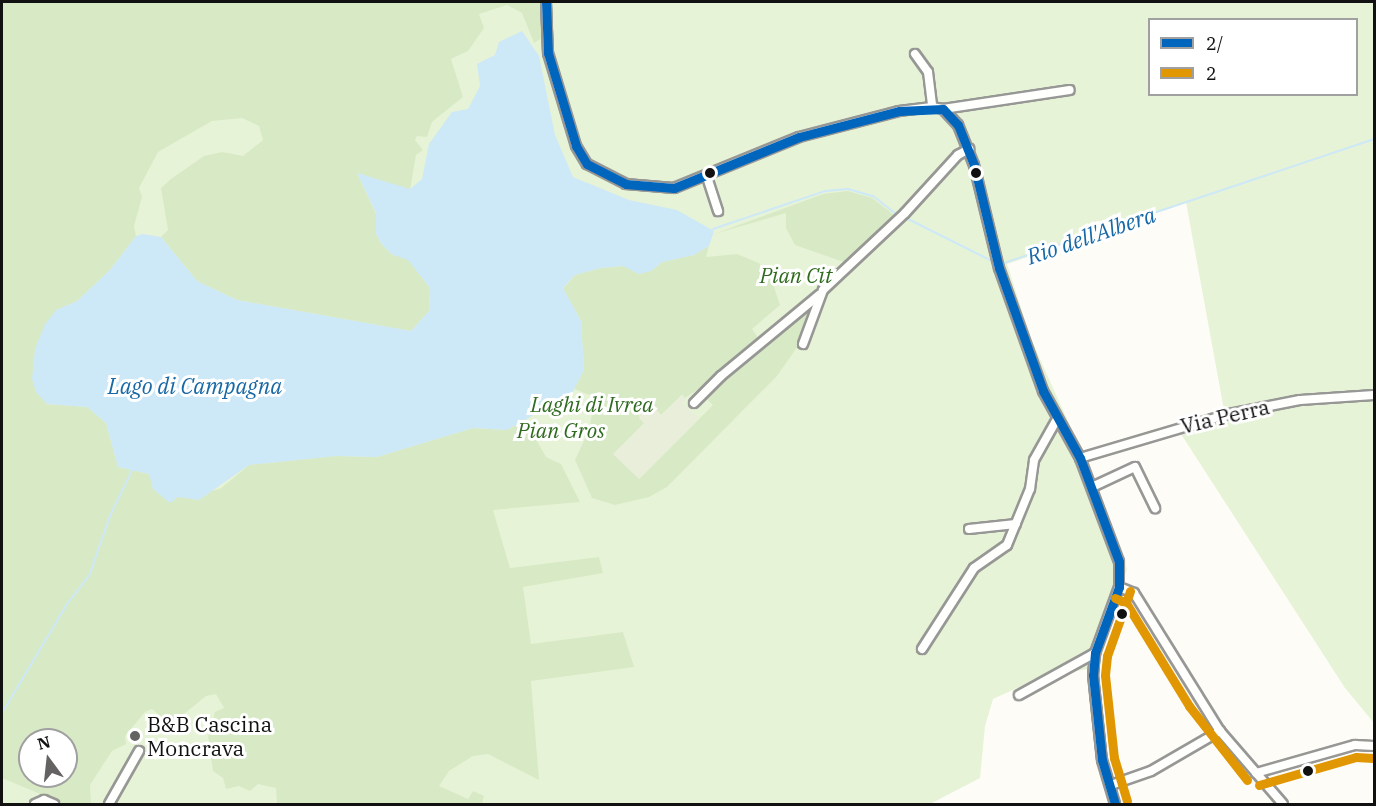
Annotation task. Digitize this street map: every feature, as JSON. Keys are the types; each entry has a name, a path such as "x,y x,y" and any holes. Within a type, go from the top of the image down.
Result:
{"street":[{"path":"546,2 548,53 569,129 587,164 608,177 641,187 674,188 707,177 799,137 932,107 942,109 1070,90"},
{"path":"915,54 928,72 932,107"},
{"path":"942,109 958,125 969,149 998,264 1057,419 1080,458 1119,562 1119,587 1095,653 1099,738 1115,804"},
{"path":"694,403 823,290 902,216 958,155 969,149"},
{"path":"707,177 718,211"},
{"path":"803,344 823,290"},
{"name":"Via Perra","path":"1080,458 1229,414 1307,399 1374,394"},
{"path":"922,649 974,568 1004,548 1030,489 1034,460 1057,419"},
{"path":"1092,487 1135,467 1155,508"},
{"path":"969,529 1016,524"},
{"path":"1119,587 1134,593 1220,731 1283,804"},
{"path":"1019,695 1095,653"},
{"path":"1111,785 1151,771 1220,731"},
{"path":"1256,773 1355,745 1374,746"},
{"path":"108,804 139,751"},
{"path":"34,804 44,800 54,804"}],"green space":[{"name":"Laghi di Ivrea","path":"2,2 1374,2 1374,723 1345,688 1181,434 1226,421 1186,202 1007,264 1031,339 1084,457 1127,569 1113,616 1095,653 1094,668 1041,677 993,699 985,726 980,778 930,804 2,804"},
{"path":"2,2 543,2 545,36 534,43 522,13 507,5 479,14 484,28 468,51 451,59 463,97 432,122 427,137 417,136 415,140 423,150 416,155 410,190 357,173 376,214 376,234 381,243 391,254 408,259 430,288 429,311 411,331 237,300 197,281 161,237 168,230 161,188 204,156 222,152 243,156 263,140 259,126 242,118 212,121 158,152 139,188 142,197 134,226 136,236 110,270 77,301 56,310 35,349 34,363 46,404 87,407 106,423 118,467 149,474 178,497 220,489 249,465 336,456 377,457 473,428 507,430 525,420 546,457 561,464 580,502 493,510 510,568 599,557 603,573 523,587 531,644 623,632 634,667 531,681 539,780 488,754 473,756 449,771 439,786 468,799 473,791 484,796 482,804 277,804 276,788 258,784 250,791 239,786 226,789 223,778 213,771 208,737 215,712 224,708 216,694 206,696 179,718 167,722 152,709 145,712 125,736 126,744 112,751 90,785 91,804 64,804 26,788 78,788 78,728 18,728 18,785 2,778"},
{"path":"848,191 872,198 897,217 849,264 795,245 786,228 786,213 714,234 823,194"},
{"path":"709,246 706,257 737,254 759,263 772,281 780,305 752,329 758,338 704,385 685,398 682,395 661,415 648,405 644,407 639,415 644,423 639,479 713,405 704,397 721,379 815,301 800,343 777,376 667,487 649,497 615,505 592,498 575,460 589,430 595,397 574,389 584,370 581,321 563,289 575,275 601,268 623,266 651,271 662,262 694,255"},
{"path":"682,395 686,399 683,403 699,418 639,479 613,454 644,423 639,418 642,408 652,405 661,415"}],"water":[{"name":"Lago di Campagna","path":"522,31 539,56 555,135 573,177 629,200 677,210 714,231 709,246 694,255 662,262 651,271 639,274 623,266 601,268 575,275 563,288 581,321 584,370 572,393 507,430 473,428 377,457 336,456 249,465 199,500 178,497 170,503 153,489 149,474 118,467 106,423 87,407 47,404 36,392 32,379 35,349 45,324 56,310 77,301 110,270 136,236 143,234 161,237 197,281 237,300 411,331 429,311 430,288 408,260 391,254 381,243 376,234 376,213 357,173 410,189 422,179 429,144 452,112 468,109 480,86 477,64 495,55 499,42"}],"waterway":[{"name":"Rio dell'Albera","path":"1001,264 1374,139"},
{"name":"Rio dell'Albera","path":"713,229 825,191 848,189 873,196 899,216"},
{"name":"Rio dell'Albera","path":"904,217 996,263"},
{"path":"2,713 67,604 89,576 110,516 132,470"}],"transit line":[{"name":"2/","path":"546,2 548,53 576,146 587,164 626,184 674,188 799,137 899,111 943,109 958,125 974,165 999,268 1043,391 1080,458 1119,562 1119,587 1095,653 1093,675 1102,760 1115,804"},
{"name":"2","path":"1127,801 1114,758 1105,675 1107,656 1130,591"},
{"name":"2","path":"1115,598 1126,603 1189,706 1247,780"},
{"name":"2","path":"1259,785 1356,757 1373,758"}],"place":[{"name":"B&B Cascina Moncrava","path":"135,736"}],"park label":[{"name":"Pian Cit","path":"796,275"},
{"name":"Pian Gros","path":"561,430"}]}
